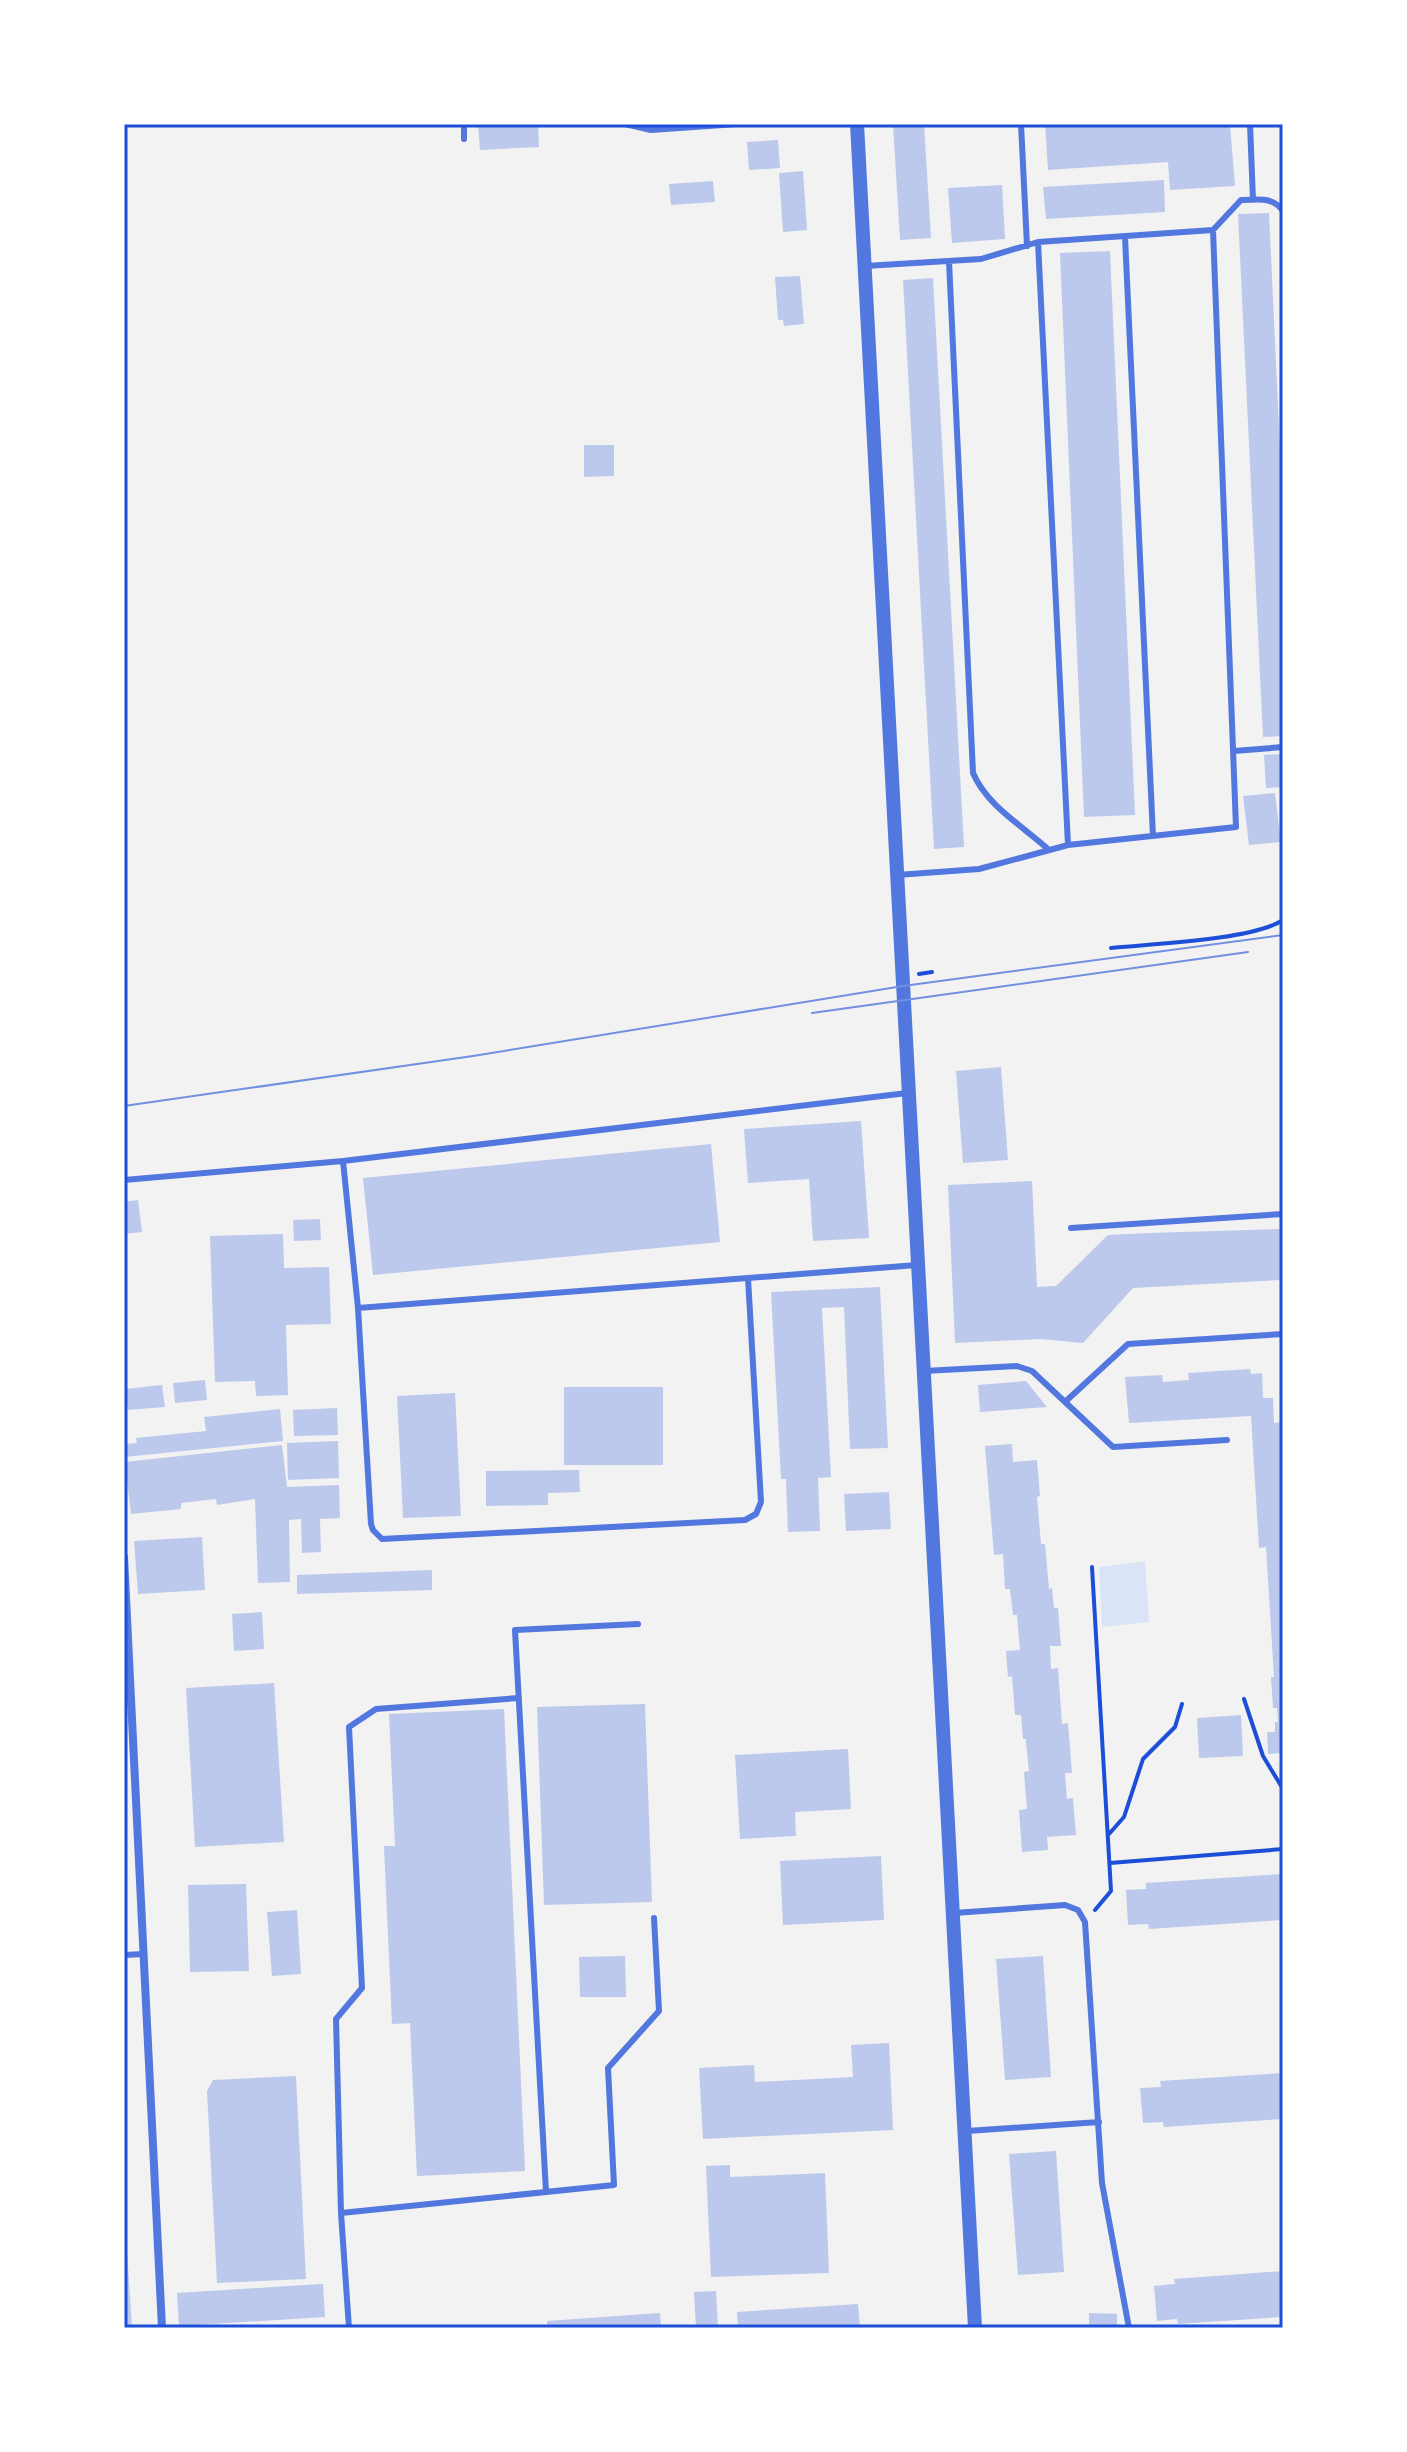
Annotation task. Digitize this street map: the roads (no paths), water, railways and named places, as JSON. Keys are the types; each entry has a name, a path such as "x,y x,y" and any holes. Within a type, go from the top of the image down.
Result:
{"street":[{"path":"857,124 975,2328"},
{"path":"124,1557 162,2328"}],"lane":[{"path":"464,124 464,139"},
{"path":"625,124 651,130 737,124"},
{"path":"1021,124 1027,246"},
{"path":"1250,124 1253,200"},
{"path":"865,266 981,259 1038,242 1213,230 1241,200 1268,199 1278,203 1283,211"},
{"path":"897,875 979,869 1068,845 1236,827 1213,230"},
{"path":"1125,237 1153,836"},
{"path":"1038,242 1068,845"},
{"path":"949,261 973,773 979,788 993,804 1049,850"},
{"path":"1234,751 1283,747"},
{"path":"124,1180 343,1161 909,1093"},
{"path":"343,1161 358,1308 371,1524 382,1539 745,1520 756,1514 761,1502 748,1278"},
{"path":"1071,1228 1283,1214"},
{"path":"358,1308 917,1265"},
{"path":"1066,1401 1128,1344 1283,1334"},
{"path":"924,1371 1017,1366 1032,1371 1113,1447 1227,1440"},
{"path":"546,2192 515,1630 638,1624"},
{"path":"349,2328 341,2213 336,2019 362,1988 349,1727 376,1709 519,1698"},
{"path":"952,1913 1065,1905 1078,1910 1085,1922 1102,2183 1129,2328"},
{"path":"341,2213 614,2185 608,2068 659,2011 654,1918"},
{"path":"124,1955 144,1954"},
{"path":"963,2131 1099,2122"}],"tram line":[{"path":"124,1106 473,1056 903,986 1283,935"},
{"path":"812,1013 1248,952"}]}
